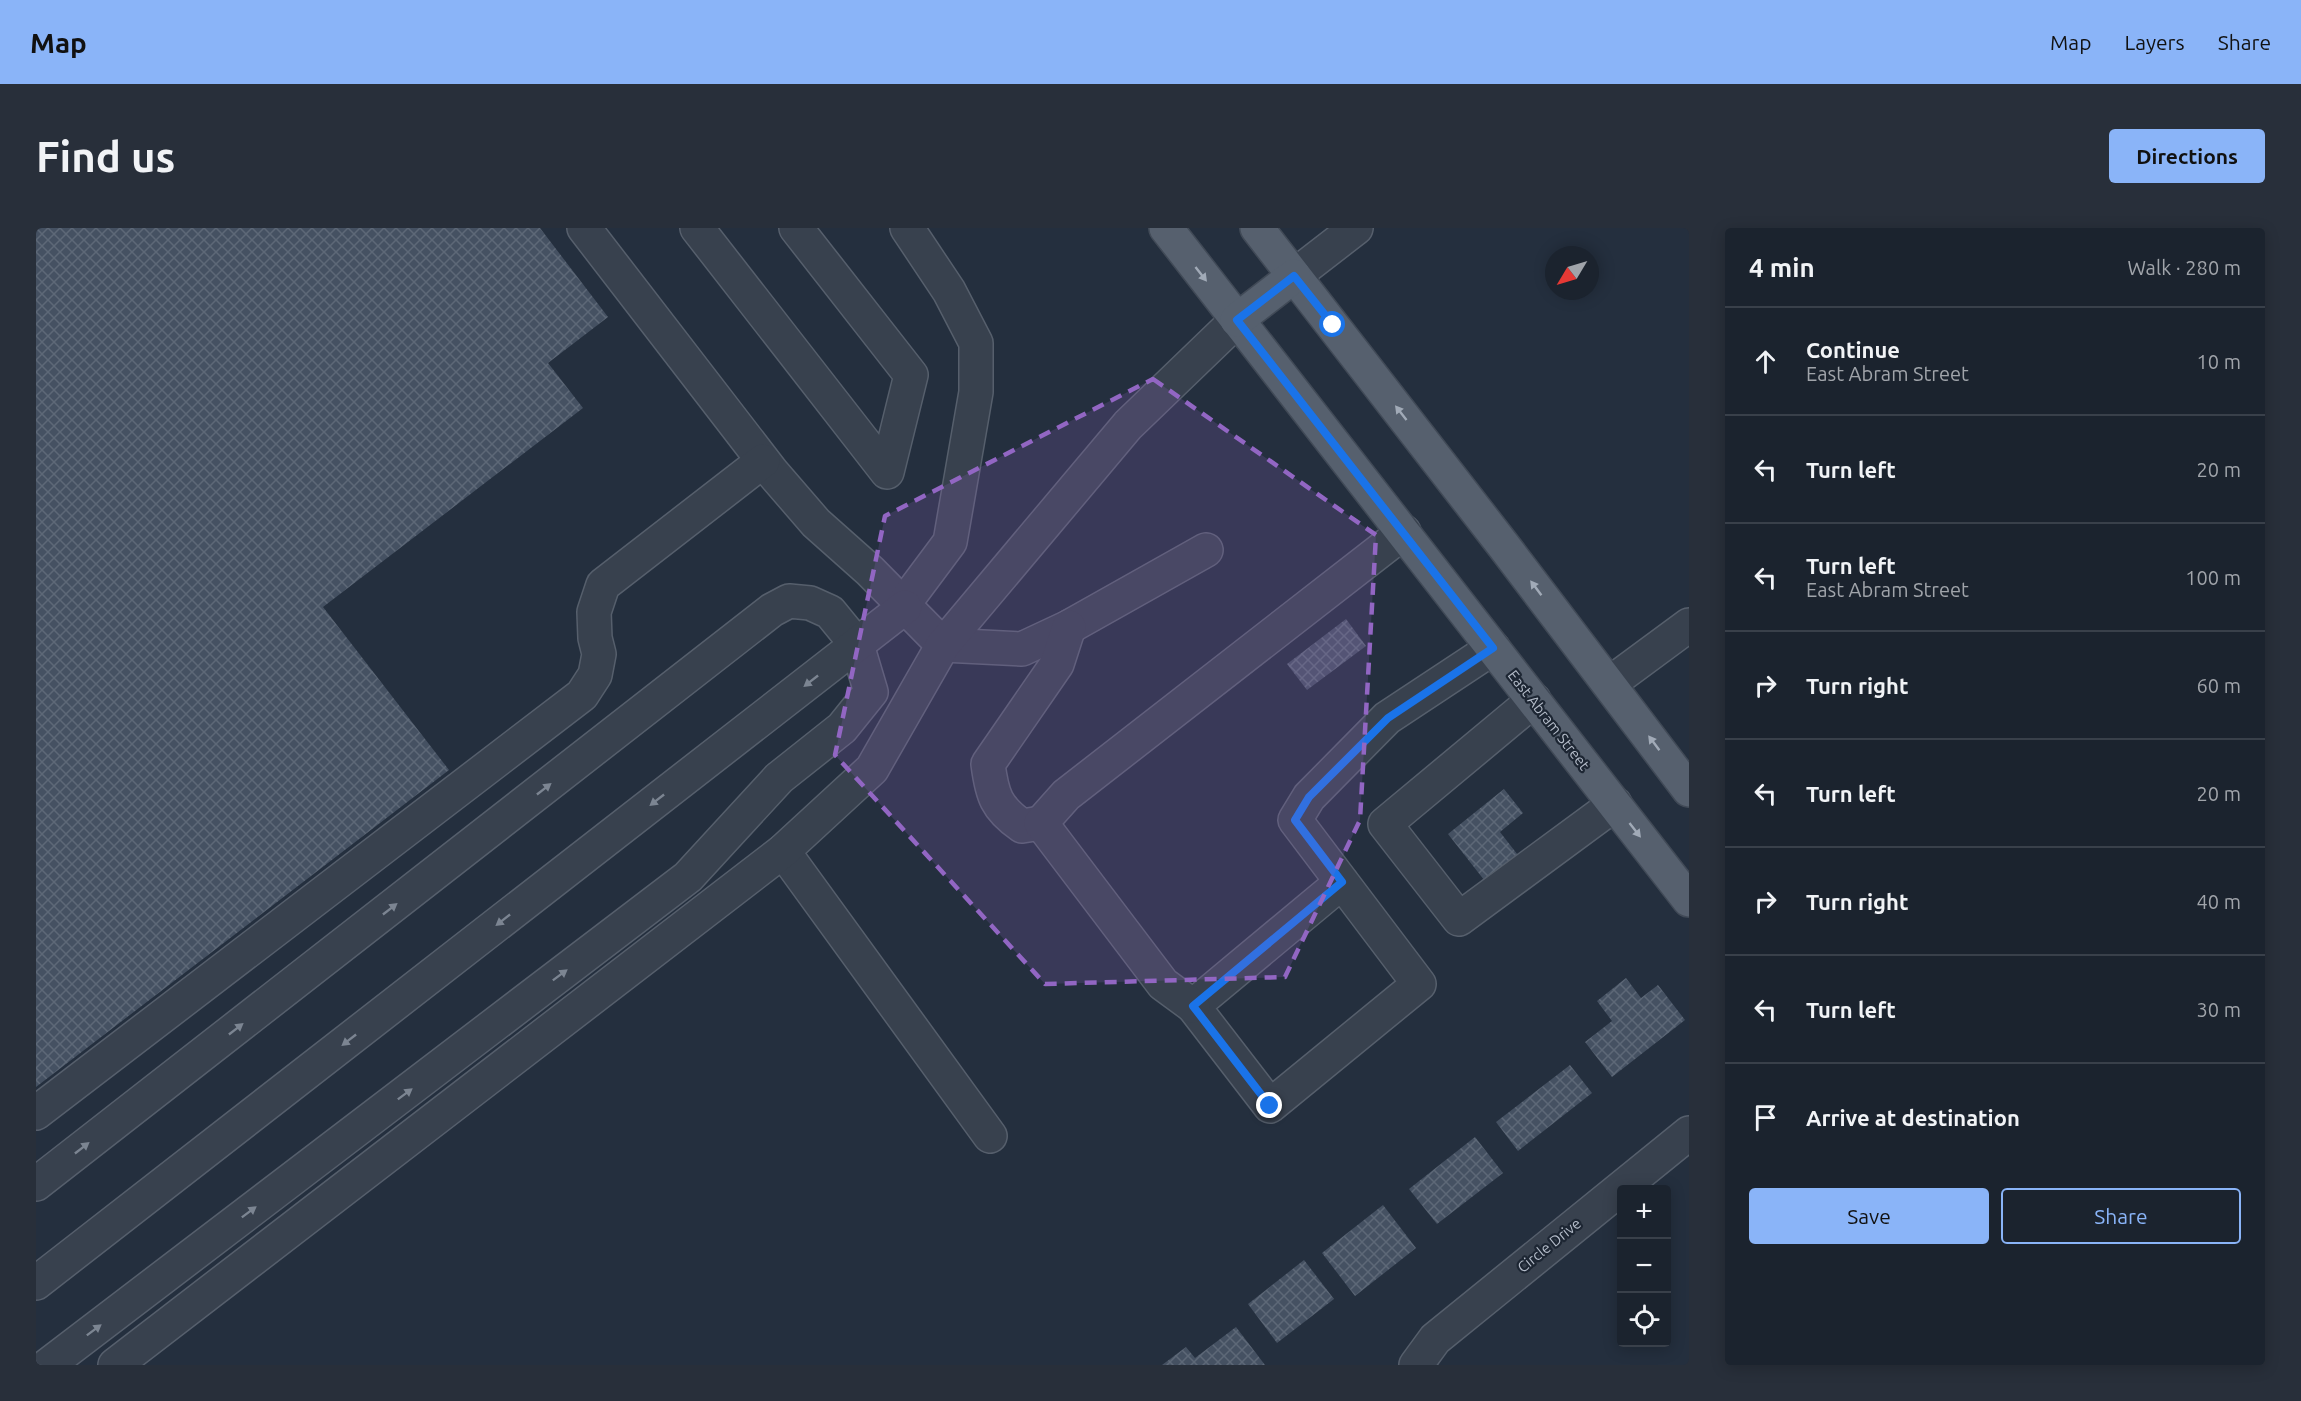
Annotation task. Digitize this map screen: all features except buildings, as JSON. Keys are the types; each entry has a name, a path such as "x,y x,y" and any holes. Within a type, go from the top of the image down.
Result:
{"main road":[{"name":"East Abram Street","path":"1166,228 1689,900"},
{"path":"1259,229 1689,790"},
{"path":"1237,320 1294,276"}],"street":[{"path":"584,228 764,461 816,522 943,645 1022,649 1069,627 1206,550"},
{"path":"697,228 888,472 911,375 796,228"},
{"path":"36,1283 857,645 904,606 950,542 976,382 976,343 950,291 907,228"},
{"path":"1294,276 1356,228"},
{"path":"116,1365 783,851 872,769 943,645 1128,425 1237,320"},
{"path":"36,1113 582,695 595,675 599,654 595,638 594,612 603,585 764,461"},
{"path":"1069,627 1058,664 988,764 992,791 1006,815 1022,826 1041,823 1066,795 1404,532"},
{"path":"36,1184 772,610 789,602 810,603 830,612 857,645 871,692 842,728 779,778 688,878 48,1365"},
{"path":"1609,684 1689,625"},
{"path":"1041,823 1163,984 1193,1006 1270,1106 1419,984 1295,820 1309,797 1388,718 1493,648"},
{"path":"1534,700 1385,824 1459,919 1615,804"},
{"path":"783,851 990,1136"},
{"path":"1193,1006 1342,882"},
{"name":"Circle Drive","path":"1416,1365 1435,1339 1689,1132"}],"highlighted area":[{"path":"1153,379 1376,535 1360,820 1285,977 1045,984 835,755 885,516"}],"route":[{"path":"1270,1106 1193,1006 1342,882 1295,820 1309,797 1388,718 1493,648 1237,320 1294,276 1333,325"}]}
